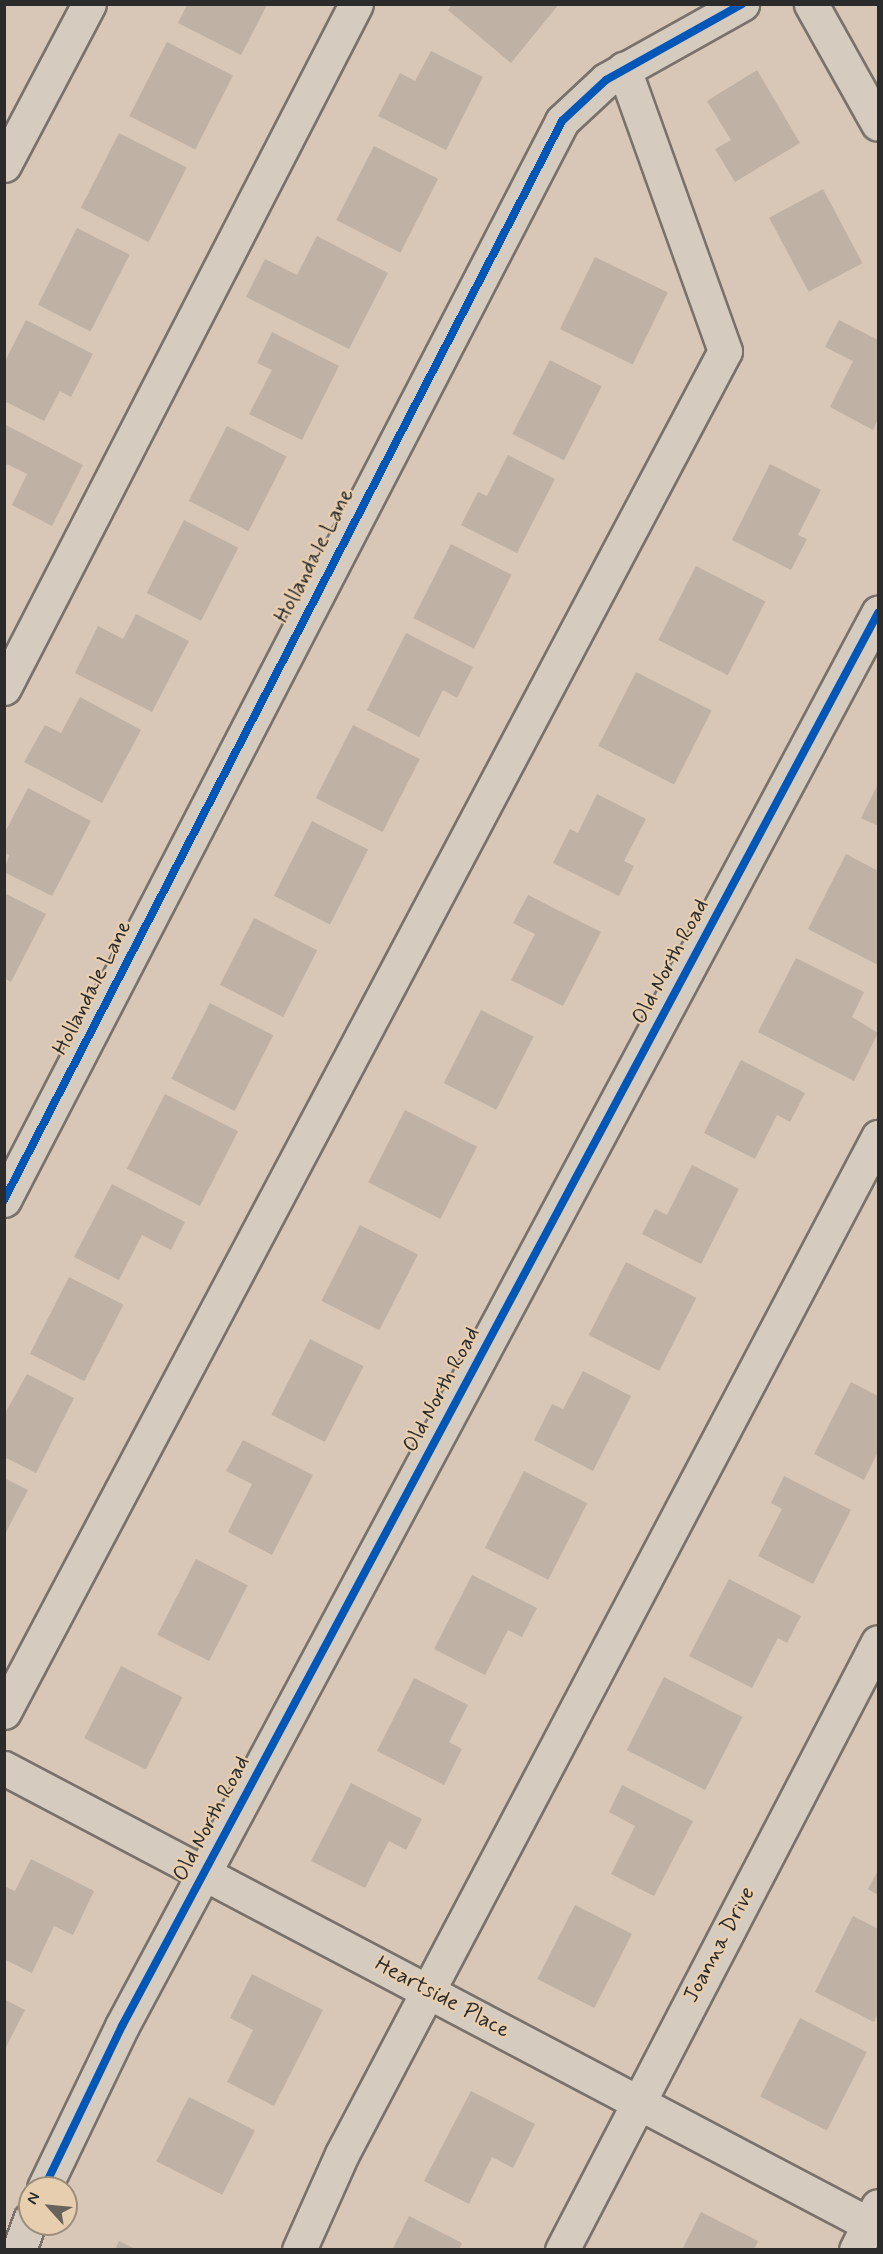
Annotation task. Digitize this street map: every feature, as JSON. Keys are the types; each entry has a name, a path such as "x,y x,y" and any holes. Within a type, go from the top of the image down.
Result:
{"street":[{"path":"4,165 89,4"},
{"path":"4,688 356,4"},
{"name":"Hollandale Lane","path":"4,1200 562,122 606,80 742,4"},
{"path":"811,4 879,124"},
{"path":"4,1712 725,351 624,69"},
{"name":"Old North Road","path":"50,2176 87,2095 204,1873 879,613"},
{"path":"299,2250 342,2154 879,1137"},
{"name":"Joanna Drive","path":"562,2250 879,1642"},
{"name":"Heartside Place","path":"4,1768 638,2101 871,2227"}],"building":[{"path":"452,4 559,4 511,63 448,10"},
{"path":"187,5 267,5 241,55 178,23"},
{"path":"167,42 233,76 195,150 129,116"},
{"path":"431,51 483,77 446,150 378,116 400,73 415,81"},
{"path":"757,70 800,143 735,182 715,149 731,140 707,101"},
{"path":"119,133 187,168 149,242 81,208"},
{"path":"374,146 438,179 400,253 336,220"},
{"path":"823,189 862,263 809,292 769,218"},
{"path":"77,228 130,255 91,331 38,305"},
{"path":"317,236 388,273 349,349 246,297 265,259 297,275"},
{"path":"595,257 668,293 633,364 560,329"},
{"path":"26,320 93,354 71,397 60,391 44,421 4,401 4,363"},
{"path":"839,320 878,340 878,419 873,430 830,407 853,361 825,347"},
{"path":"272,332 339,366 302,440 249,414 272,370 257,363"},
{"path":"550,360 602,386 564,460 512,434"},
{"path":"4,424 83,465 52,526 12,505 27,474 7,464 4,469"},
{"path":"227,426 287,456 249,531 189,501"},
{"path":"508,455 555,479 517,553 461,525 478,492 487,496"},
{"path":"770,464 821,490 798,535 807,539 791,570 732,540"},
{"path":"184,520 238,548 201,621 147,593"},
{"path":"451,544 512,575 474,649 413,618"},
{"path":"696,566 765,601 728,675 658,640"},
{"path":"136,614 189,641 152,712 75,673 98,626 123,639"},
{"path":"406,633 473,667 457,698 443,690 419,737 367,710"},
{"path":"636,672 712,711 674,785 598,746"},
{"path":"80,697 141,730 102,803 24,762 45,725 61,733"},
{"path":"353,725 420,759 383,832 316,798"},
{"path":"878,784 878,826 861,818"},
{"path":"28,788 91,821 52,896 4,872 9,855 4,853 4,834"},
{"path":"597,794 646,819 624,861 634,866 619,896 553,863 570,829 578,833"},
{"path":"312,821 368,850 330,924 274,896"},
{"path":"846,854 878,871 878,965 808,929"},
{"path":"4,893 46,914 11,982 4,978"},
{"path":"528,895 601,932 563,1006 511,980 535,934 513,923"},
{"path":"254,918 317,950 283,1017 220,985"},
{"path":"796,958 864,992 852,1017 878,1033 854,1081 758,1032"},
{"path":"210,1003 273,1035 235,1111 171,1079"},
{"path":"481,1010 534,1037 496,1110 444,1083"},
{"path":"741,1060 805,1093 790,1122 777,1115 755,1159 704,1133"},
{"path":"165,1094 238,1131 200,1206 127,1169"},
{"path":"405,1110 477,1147 440,1219 368,1182"},
{"path":"692,1165 739,1189 701,1264 642,1234 655,1209 667,1215"},
{"path":"112,1184 185,1222 171,1250 142,1235 119,1280 74,1257"},
{"path":"360,1225 418,1255 379,1330 321,1301"},
{"path":"626,1262 696,1298 659,1371 589,1335"},
{"path":"69,1277 123,1305 84,1381 30,1354"},
{"path":"310,1339 363,1366 325,1442 271,1415"},
{"path":"583,1371 631,1396 593,1471 534,1440 552,1404 563,1409"},
{"path":"27,1374 74,1398 36,1473 4,1457 4,1415"},
{"path":"851,1382 878,1396 878,1452 864,1480 814,1454"},
{"path":"243,1440 313,1475 272,1555 228,1532 252,1484 226,1471"},
{"path":"524,1471 587,1503 548,1580 485,1548"},
{"path":"784,1476 851,1510 813,1584 758,1556 782,1509 771,1503"},
{"path":"4,1478 28,1490 4,1536"},
{"path":"196,1559 248,1585 209,1661 157,1635"},
{"path":"472,1575 537,1608 522,1637 508,1630 485,1675 434,1649"},
{"path":"729,1579 801,1616 787,1643 778,1638 752,1688 689,1656"},
{"path":"121,1666 182,1697 146,1769 84,1738"},
{"path":"664,1677 742,1717 705,1790 627,1750"},
{"path":"414,1678 468,1705 449,1742 462,1749 444,1785 377,1751"},
{"path":"351,1783 422,1819 406,1850 389,1841 365,1888 311,1861"},
{"path":"622,1785 693,1821 654,1896 611,1874 635,1826 609,1812"},
{"path":"31,1859 94,1891 73,1935 54,1926 32,1973 4,1959 4,1886 15,1891"},
{"path":"878,1870 878,1895 868,1889"},
{"path":"575,1905 632,1934 594,2008 537,1979"},
{"path":"853,1916 878,1929 878,2013 874,2022 815,1992"},
{"path":"252,1974 323,2010 274,2106 227,2082 253,2030 230,2018"},
{"path":"4,1999 25,2010 4,2051"},
{"path":"800,2018 867,2052 827,2130 760,2096"},
{"path":"471,2091 535,2124 513,2168 492,2157 469,2204 424,2181"},
{"path":"189,2097 255,2131 222,2195 156,2161"},
{"path":"701,2212 758,2241 754,2250 682,2250"},
{"path":"409,2216 462,2243 459,2250 392,2250"},
{"path":"119,2241 137,2250 115,2250"}],"cycle path":[{"path":"4,1200 562,121 606,80 742,4"},
{"path":"50,2176 122,2026 878,613"}]}
